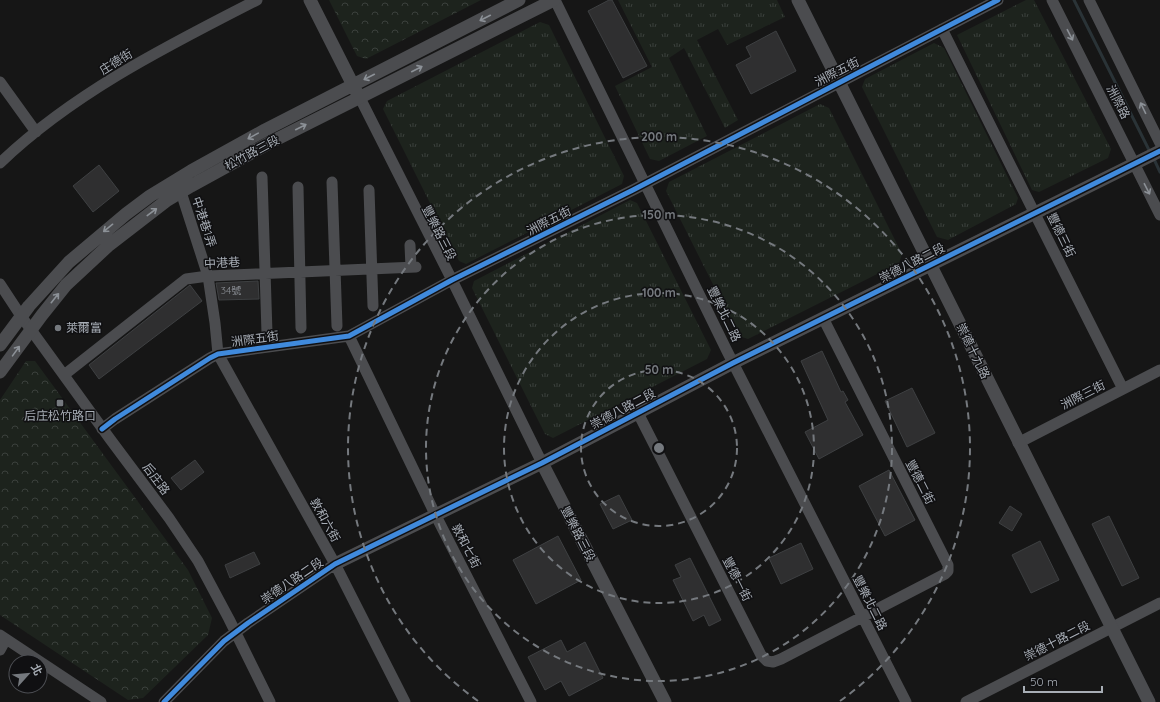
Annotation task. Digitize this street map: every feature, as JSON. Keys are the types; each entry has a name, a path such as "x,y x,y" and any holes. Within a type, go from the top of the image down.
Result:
{"street":[{"name":"庄德街","path":"0,163 36,132 89,94 149,56 257,0"},
{"name":"豐樂路三段","path":"310,0 452,280 542,464 665,702"},
{"name":"松竹路三段","path":"0,345 21,316 69,262 126,214 150,196 238,144 519,0"},
{"name":"松竹路三段","path":"0,372 31,329 66,285 109,245 166,201 271,142 554,0"},
{"name":"豐樂北二路","path":"554,0 733,363 906,702"},
{"name":"崇德十九路","path":"798,0 1018,443 1149,702"},
{"name":"洲際五街","path":"102,429 121,415 218,354 349,336 452,280 645,183 998,0"},
{"name":"洲際路","path":"1052,0 1160,215"},
{"name":"洲際路","path":"1089,0 1156,151"},
{"name":"豐德三街","path":"942,29 1123,389"},
{"path":"0,82 36,132"},
{"name":"崇德八路二段","path":"164,702 224,641 335,564 542,464 733,363 931,266 1134,164 1156,151"},
{"path":"262,177 267,333"},
{"path":"332,182 337,326"},
{"path":"298,187 301,328"},
{"path":"369,190 373,306"},
{"name":"中港巷1弄","path":"181,192 208,276 218,354"},
{"name":"中港巷","path":"64,375 186,279 208,276 413,267 410,245"},
{"name":"后庄路","path":"0,284 21,316 198,561 236,632 270,702"},
{"name":"豐德二街","path":"823,318 948,565 948,571 945,574 863,617"},
{"name":"敦和七街","path":"349,336 436,516 531,702"},
{"name":"敦和六街","path":"218,354 335,564 405,702"},
{"name":"洲際三街","path":"1018,443 1160,370"},
{"name":"豐德一街","path":"638,413 763,658 772,662 781,659 863,617"},
{"name":"崇德十路二段","path":"966,702 1160,603"},
{"path":"0,650 3,637 101,702"}],"green space":[{"path":"329,0 481,0 366,59 357,56"},
{"path":"618,0 777,0 785,17 727,45 718,29 697,40 738,120 725,128 684,48 669,58 707,136 659,161 650,159 615,86 652,67"},
{"path":"1026,0 1034,0 1111,149 1108,158 1039,192 1032,190 957,35"},
{"path":"540,22 549,25 624,176 622,184 466,264 459,261 383,109 387,101"},
{"path":"934,43 944,48 1018,198 1016,204 948,240 937,237 862,87 865,79"},
{"path":"820,104 829,108 902,254 899,263 748,339 739,336 666,191 669,182"},
{"path":"630,200 637,203 711,350 707,359 553,438 545,434 472,288 474,281"},
{"path":"26,361 35,361 188,570 212,618 208,635 143,698 128,700 0,615 0,400"}],"building":[{"path":"609,0 612,0 647,66 623,78 588,11"},
{"path":"776,31 796,71 751,94 736,65 751,57 746,47"},
{"path":"99,165 119,191 93,212 73,186"},
{"path":"258,281 259,299 219,300 216,283"},
{"path":"190,285 202,301 99,379 89,365"},
{"path":"822,351 841,392 843,391 848,400 845,402 863,435 819,459 805,432 828,420 801,361"},
{"path":"912,388 935,433 907,447 885,401"},
{"path":"195,460 204,472 181,490 171,478"},
{"path":"889,470 915,520 885,536 859,486"},
{"path":"619,495 632,520 613,529 600,504"},
{"path":"1010,506 1022,514 1012,531 999,523"},
{"path":"1109,516 1139,578 1122,586 1092,524"},
{"path":"558,536 581,580 536,604 513,560"},
{"path":"1040,541 1059,580 1031,593 1012,555"},
{"path":"801,543 813,569 781,584 769,558"},
{"path":"254,552 260,564 230,578 225,565"},
{"path":"690,558 721,620 709,626 704,615 693,621 673,580 681,577 675,565"},
{"path":"561,640 567,652 585,642 603,678 569,696 561,681 545,690 528,657"}],"waterway":[{"path":"1074,0 1150,152"},
{"path":"1153,157 1160,172"}],"cycle path":[{"path":"102,429 115,419 218,354 349,336 452,280 633,190 998,0"},
{"path":"164,702 224,641 335,564 542,463 733,363 1160,151"}],"place":[{"name":"萊爾富","path":"58,328"},
{"name":"后庄松竹路口","path":"60,403"}]}
